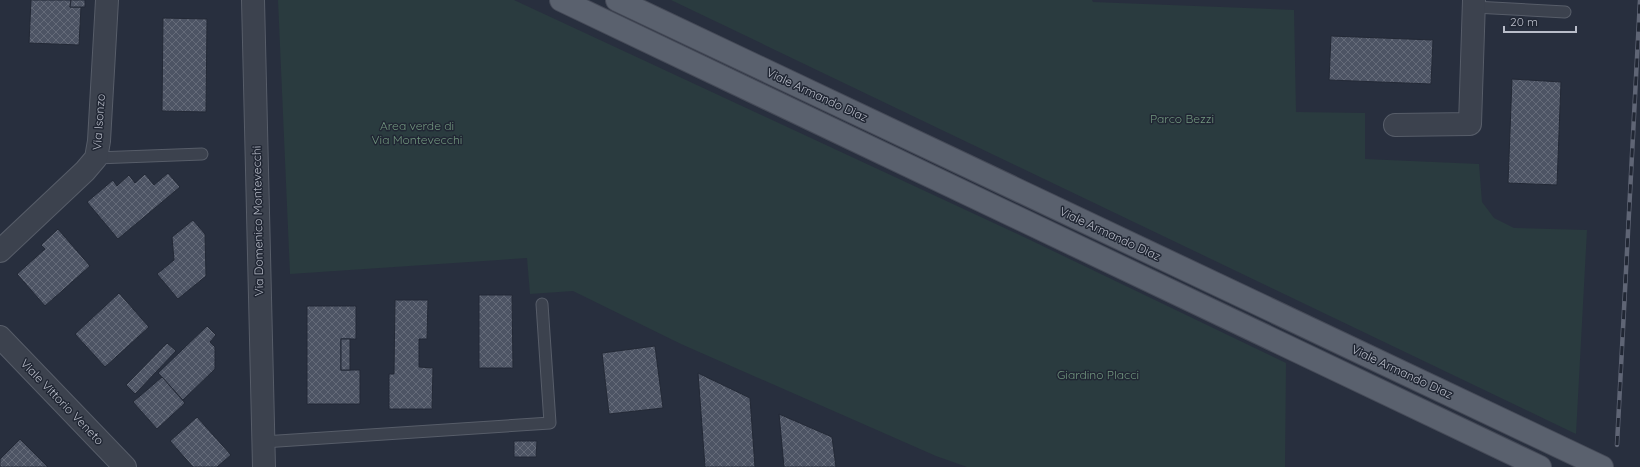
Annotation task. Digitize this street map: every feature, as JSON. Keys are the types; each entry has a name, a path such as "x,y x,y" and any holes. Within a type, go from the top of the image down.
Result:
{"main road":[{"name":"Viale Armando Diaz","path":"561,0 1540,467"},
{"name":"Viale Armando Diaz","path":"617,0 1602,467"}],"street":[{"name":"Via Isonzo","path":"0,252 96,158 99,141 107,0"},
{"name":"Via Domenico Montevecchi","path":"253,0 264,467"},
{"path":"1395,125 1470,124 1474,4"},
{"name":"Viale Vittorio Veneto","path":"0,337 125,467"}],"lane":[{"path":"1474,4 1565,12"},
{"path":"96,158 202,154"},
{"path":"263,442 550,423 542,304"}],"green space":[{"name":"Area verde di Via Montevecchi","path":"278,0 514,0 1026,238 1286,363 1285,467 967,467 936,456 681,344 573,291 530,294 527,258 290,274"},
{"name":"Parco Bezzi","path":"671,0 1092,0 1093,2 1294,10 1296,112 1365,113 1365,159 1479,164 1482,202 1494,218 1514,228 1587,230 1576,434"}],"building":[{"path":"31,0 71,0 70,7 81,7 79,45 29,43"},
{"path":"71,0 85,0 85,7 70,7"},
{"path":"163,18 207,19 206,112 162,111"},
{"path":"1331,36 1433,40 1431,84 1329,80"},
{"path":"1512,79 1561,82 1557,185 1508,183"},
{"path":"168,173 180,187 118,239 87,202 113,180 117,186 129,175 135,183 145,174 154,185"},
{"path":"193,220 205,234 206,276 178,299 157,274 174,260 172,237"},
{"path":"58,229 90,266 45,306 17,274 45,249 41,245"},
{"path":"119,293 149,327 105,367 75,334"},
{"path":"479,295 512,295 513,368 479,368"},
{"path":"395,300 428,300 427,339 419,339 419,367 433,368 432,409 389,409 389,374 394,374"},
{"path":"307,306 356,306 356,339 341,339 341,370 360,370 360,404 307,404"},
{"path":"207,326 216,335 210,342 215,347 215,369 183,400 158,373"},
{"path":"341,339 350,339 350,370 341,370"},
{"path":"167,343 176,351 135,394 126,385"},
{"path":"655,346 663,408 609,414 602,353"},
{"path":"698,373 750,398 755,467 705,467"},
{"path":"162,377 185,403 157,429 133,402"},
{"path":"779,414 832,437 836,467 784,467"},
{"path":"197,417 231,455 217,467 193,467 170,441"},
{"path":"20,439 48,467 0,467 0,459"},
{"path":"514,441 537,441 536,457 514,457"}],"railway":[{"path":"1617,445 1640,0"}],"park label":[{"name":"Giardino Placci","path":"1098,375"}]}
